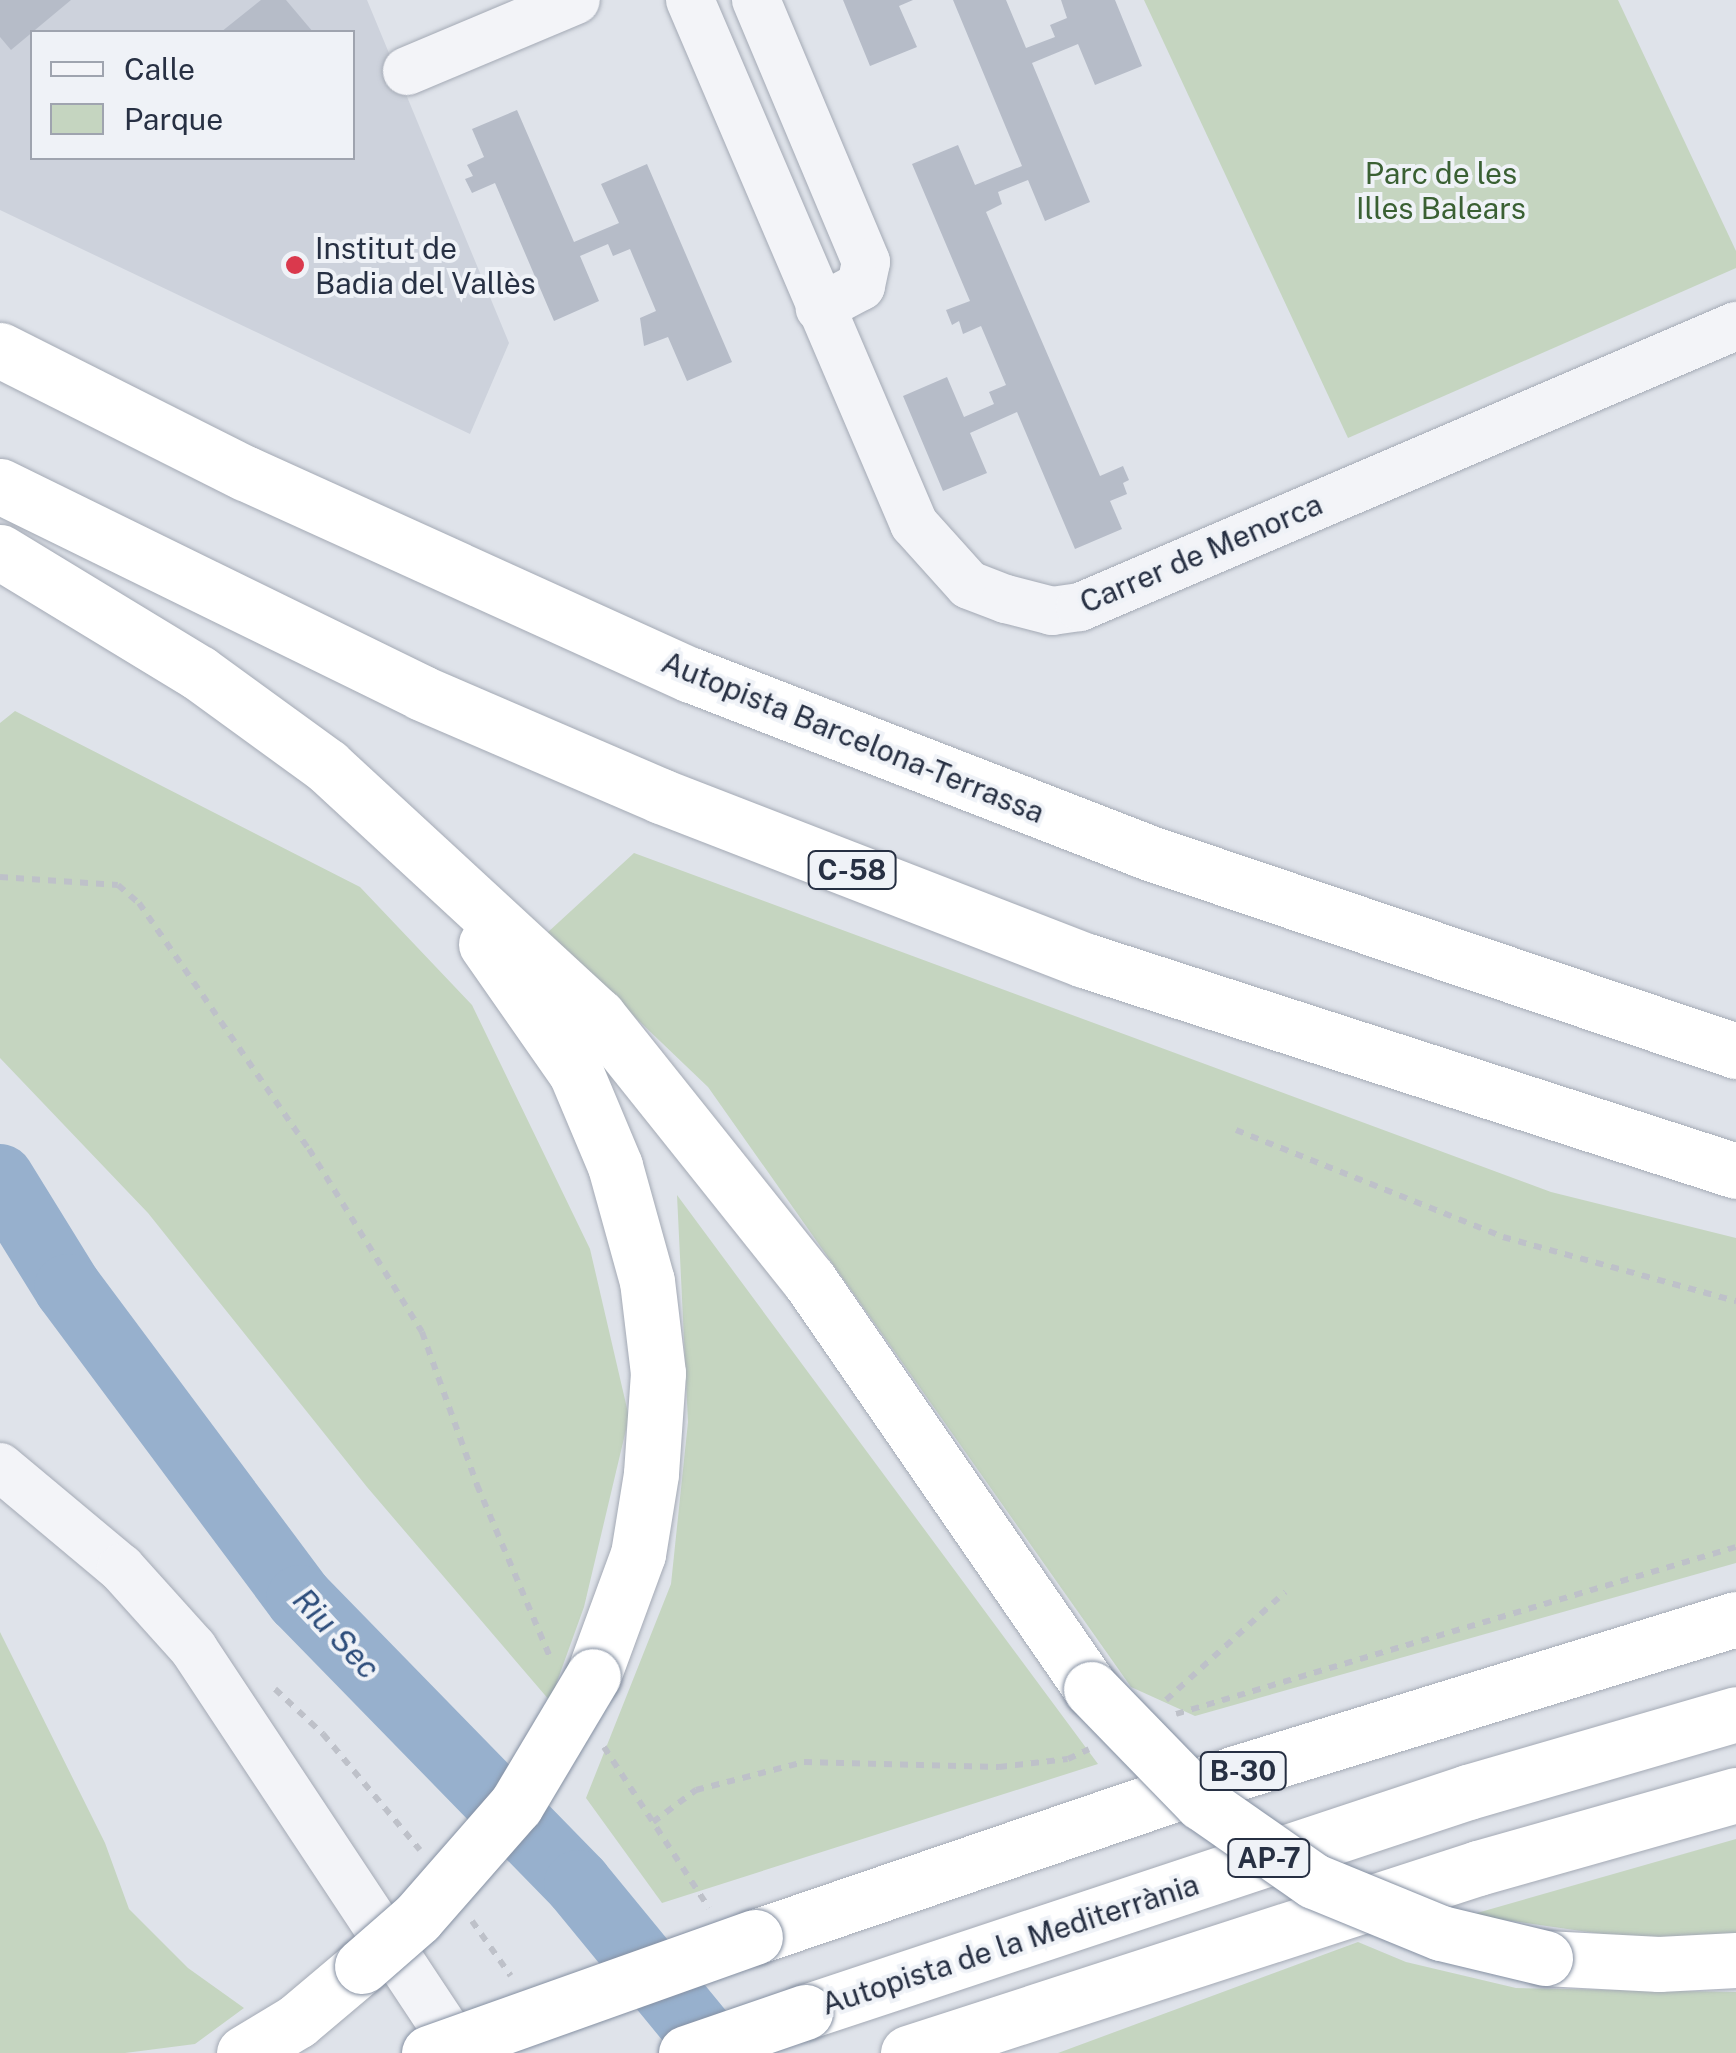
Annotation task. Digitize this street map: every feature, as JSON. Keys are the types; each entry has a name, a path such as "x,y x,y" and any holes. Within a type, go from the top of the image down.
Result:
{"highway":[{"name":"Autopista Barcelona-Terrassa","path":"0,350 245,473 691,675 1144,850 1722,1044"},
{"name":"C-58","path":"0,486 422,693 660,796 1084,960 1736,1170"},
{"path":"0,552 199,673 398,826 598,1016 730,1173 1091,1689 1202,1803 1314,1881 1441,1933 1545,1958 1659,1964 1736,1960"},
{"path":"244,2053 297,2021 417,1918 516,1805 576,1674 638,1554 651,1474 658,1373 647,1281 615,1166 576,1073 398,826"},
{"name":"B-30","path":"429,2053 733,1925 1736,1619"},
{"name":"Autopista de la Mediterrània","path":"686,2053 1468,1792 1736,1714"},
{"name":"AP-7","path":"908,2053 1478,1868 1736,1795"}],"street":[{"path":"407,72 576,0"},
{"name":"Carrer de Menorca","path":"690,0 914,524 968,585 1052,611 1080,607 1736,326"},
{"path":"756,0 866,262 862,286 817,301"},
{"path":"0,1467 121,1568 193,1648 461,2053"}],"path":[{"path":"0,876 118,885 138,903 309,1149 422,1332 477,1485 576,1674"},
{"path":"1236,1130 1504,1237 1736,1301"},
{"path":"1155,1721 1736,1547"},
{"path":"1163,1702 1284,1592"},
{"path":"596,1734 652,1822 733,1925"},
{"path":"652,1822 696,1790 804,1762 999,1767 1068,1759 1102,1743"},
{"path":"467,1914 510,1975"}],"shaded area":[{"name":"Institut de Badia del Vallès","path":"0,0 367,0 509,343 470,434 0,210"}],"green space":[{"name":"Parc de les Illes Balears","path":"1144,0 1618,0 1736,251 1736,268 1348,438"},
{"path":"15,711 360,887 472,1005 590,1249 629,1417 584,1607 550,1701 367,1487 148,1213 0,1058 0,723"},
{"path":"634,853 1551,1192 1736,1238 1736,1563 1195,1716 1131,1687 708,1087 547,933"},
{"path":"677,1195 1098,1764 662,1903 586,1798 671,1584 688,1422"},
{"path":"0,1632 105,1843 129,1909 188,1968 244,2008 195,2044 125,2053 0,2053"},
{"path":"1736,1839 1736,1937 1637,1939 1470,1915"},
{"path":"1358,1942 1406,1962 1516,1988 1736,1992 1736,2053 1058,2053"}],"building":[{"path":"0,0 71,0 30,30 11,50 0,37"},
{"path":"261,0 286,0 311,30 224,30"},
{"path":"843,0 913,0 899,6 917,47 870,66"},
{"path":"953,0 1006,0 1026,48 1055,37 1050,25 1067,18 1061,0 1115,0 1142,66 1095,85 1078,44 1032,63 1090,202 1045,221 1028,180 998,192 1002,204 986,212 1100,476 1123,466 1129,480 1123,483 1127,494 1110,501 1122,529 1075,549 1017,412 970,433 987,473 943,491 903,396 947,377 964,417 994,404 989,392 1006,385 981,326 963,334 959,321 952,325 946,310 970,301 912,164 958,145 975,185 1022,166"},
{"path":"517,110 574,242 619,223 601,184 647,164 732,362 687,381 668,337 644,346 640,318 656,311 630,249 613,256 608,244 580,256 599,301 554,321 495,183 472,193 465,179 473,176 467,165 484,157 472,129"}],"waterway":[{"name":"Riu Sec","path":"0,1178 68,1288 300,1599 578,1884 717,2053"}],"place":[{"name":"Institut de Badia del Vallès","path":"295,265"}]}
